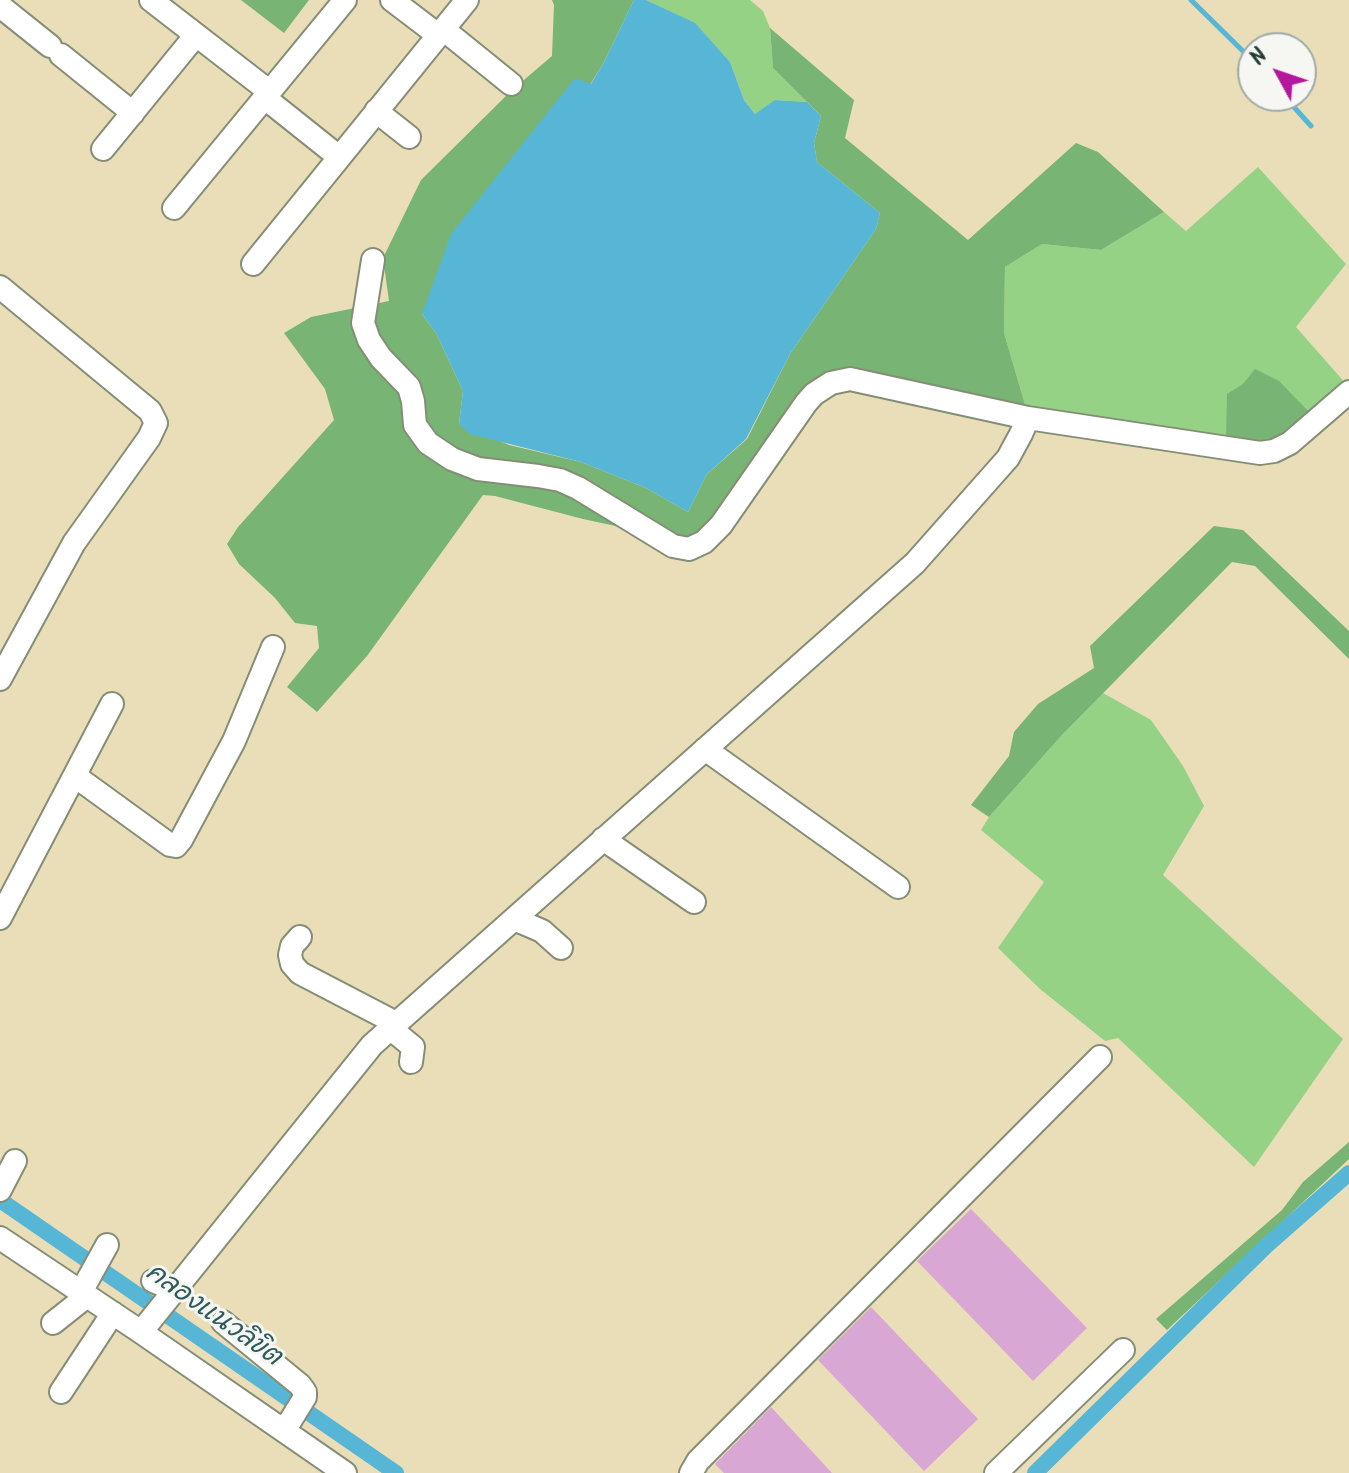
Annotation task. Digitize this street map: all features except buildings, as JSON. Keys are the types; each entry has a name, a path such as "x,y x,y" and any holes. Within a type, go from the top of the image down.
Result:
{"street":[{"path":"151,0 339,157"},
{"path":"174,208 345,0"},
{"path":"392,0 511,84"},
{"path":"253,264 467,0"},
{"path":"3,4 133,113"},
{"path":"103,149 196,35"},
{"path":"376,111 409,137"},
{"path":"373,260 363,323 369,340 381,358 409,387 415,425 428,443 463,465 560,480 673,546 689,549 704,542 721,525 806,403 831,383 850,379 1028,418 1260,453 1274,451 1290,443 1349,392"},
{"path":"0,287 150,411 156,423 149,438 74,543 0,679"},
{"path":"146,1326 358,1061 401,1038 514,919 915,563 1008,458 1028,418"},
{"path":"75,776 170,845 176,846 234,741 273,647"},
{"path":"0,918 112,704"},
{"path":"705,749 898,887"},
{"path":"603,839 694,902"},
{"path":"514,919 542,931 561,948"},
{"path":"300,937 292,946 290,955 292,964 300,973 401,1038"},
{"path":"691,1473 698,1461 1100,1057"},
{"path":"0,1190 15,1161"},
{"path":"0,1238 85,1289 113,1313 146,1326 288,1424 345,1473"},
{"path":"53,1323 85,1289 104,1251"},
{"path":"153,1281 171,1295"},
{"path":"61,1392 113,1313"},
{"path":"223,1322 305,1392 288,1424"},
{"path":"996,1473 1123,1350"}],"green space":[{"path":"241,0 309,0 284,33"},
{"path":"552,0 634,0 590,85 422,314 436,333 463,391 459,424 509,445 581,462 646,488 688,512 707,474 747,439 790,354 876,229 880,213 817,162 814,143 821,116 773,68 770,28 854,100 845,138 968,240 1076,143 1098,152 1164,212 1101,250 1042,244 1005,267 1004,333 1026,408 814,384 719,520 685,541 483,495 367,656 317,712 287,687 319,648 317,626 295,623 275,598 239,564 227,544 238,527 334,420 325,389 284,333 311,317 389,301 383,258 421,180 511,91 552,56"},
{"path":"646,0 750,0 763,11 770,28 773,68 807,102 776,100 755,114 744,100 730,62 695,24"},
{"path":"1258,167 1346,264 1296,327 1347,385 1285,436 1262,444 1026,408 1004,333 1005,267 1042,244 1101,250 1164,212 1186,231"},
{"path":"1255,369 1279,381 1311,414 1285,436 1262,444 1226,441 1227,394 1243,384"},
{"path":"1214,526 1243,530 1349,631 1349,659 1255,566 1232,562 1062,735 989,817 971,805 1009,756 1014,732 1038,704 1094,668 1090,646"},
{"path":"1103,693 1151,720 1183,766 1204,806 1163,875 1343,1039 1254,1167 1118,1038 1105,1041 1040,989 998,948 1044,882 981,830 1062,735"},
{"path":"1349,1142 1349,1159 1167,1330 1156,1319 1282,1210 1303,1182"}],"water":[{"path":"634,0 646,0 695,23 730,62 744,100 755,114 775,100 807,102 821,116 814,143 817,162 880,213 876,229 790,354 746,439 707,474 688,512 646,488 581,462 470,434 459,424 463,391 436,333 422,314 451,234 575,78 591,84"}],"waterway":[{"path":"1191,0 1237,45"},
{"path":"1298,112 1311,126"},
{"path":"1035,1473 1266,1246 1349,1173"},
{"name":"คลองแนวลิขิต","path":"0,1200 396,1473"}]}
